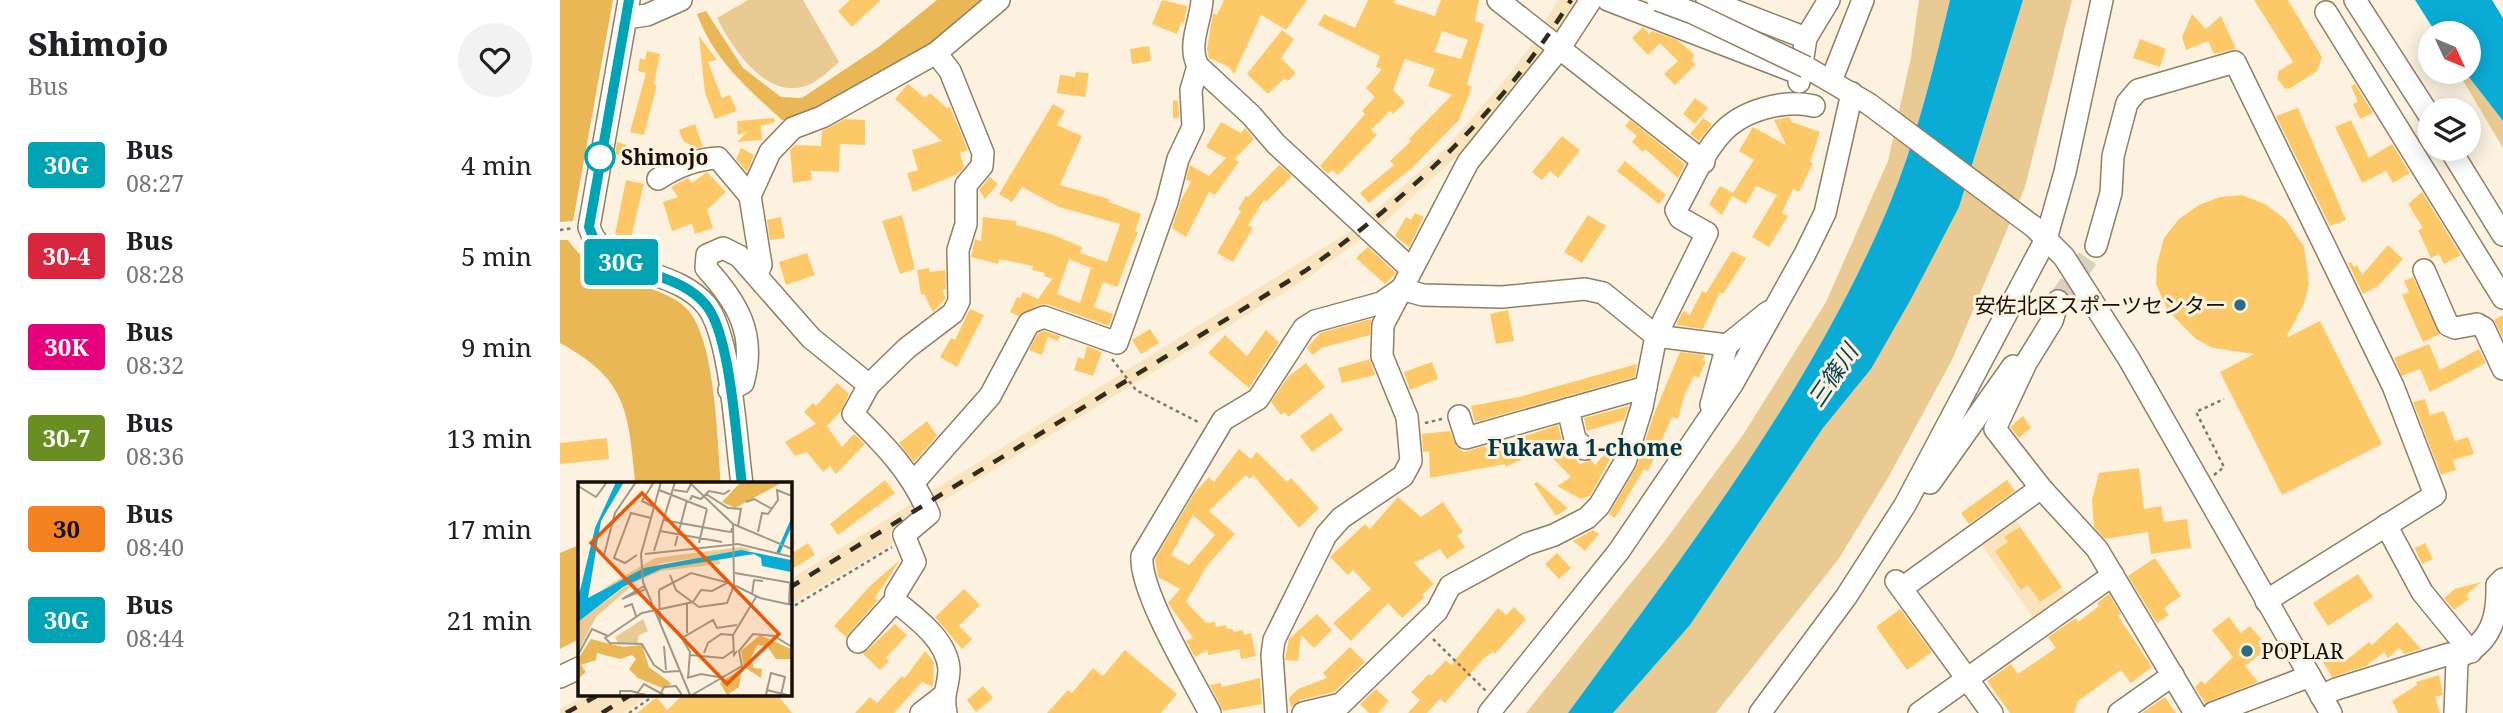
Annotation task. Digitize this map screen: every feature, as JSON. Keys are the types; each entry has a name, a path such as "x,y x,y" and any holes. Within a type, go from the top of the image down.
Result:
{"street":[{"path":"681,0 647,15 628,9 589,227 593,240 614,259 681,284 708,306 716,321 742,482"},
{"path":"750,195 771,152 793,128 822,117 936,53 999,0"},
{"path":"1202,0 1196,21 1194,59 1198,66 1251,115 1276,144 1411,269"},
{"path":"1498,0 1704,162"},
{"path":"1276,713 1272,655 1274,640 1326,535 1341,517 1403,476 1411,461 1407,416 1382,356 1383,325 1468,162 1559,49 1591,0"},
{"path":"1608,0 1831,81 1861,98 2040,233 2080,279 2104,316 2326,705 2449,654 2464,655"},
{"path":"1658,0 1693,13 1803,70"},
{"path":"1707,0 1806,38"},
{"path":"1303,713 1341,704 1437,611 1450,586 1527,544 1565,530 1587,518 1600,506 1625,462 1646,387 1656,336 1707,233 1680,218 1676,210 1720,135 1734,123 1754,112 1805,104 1803,70 1806,38 1829,0"},
{"path":"1831,81 1863,0"},
{"path":"1760,713 1846,597 1905,505 1949,427 2040,233 2065,172 2102,0"},
{"path":"2355,0 2418,98"},
{"path":"2326,12 2503,298"},
{"path":"858,642 895,601 896,593 915,562 904,535 929,514 914,482 888,448 853,414 869,385 907,348 944,322 959,301 958,250 966,225 966,185 982,166 983,153 950,71 936,53"},
{"path":"2096,246 2112,194 2113,156 2127,103 2138,90 2235,62 2392,386 2435,495 2266,601"},
{"path":"914,482 990,396 1029,323 1035,318 1044,317 1117,343 1167,202 1178,159 1193,127 1191,90 1198,66"},
{"path":"1489,713 1619,551 1710,418 1776,307 1825,213 1861,98"},
{"path":"658,179 674,168 705,159 718,159 750,195 761,265 756,275"},
{"path":"2458,161 2503,235"},
{"path":"729,390 743,383 748,368 745,335 738,306 706,268 707,256 723,248 739,256 811,338 869,385"},
{"path":"2424,270 2448,325 2455,328 2477,324 2484,328 2503,369"},
{"path":"1401,289 1423,295 1502,297 1585,289 1603,293 1656,336 1727,345"},
{"path":"1210,713 1156,606 1141,568 1142,556 1223,420 1258,399 1304,328 1315,321 1381,303 1401,289"},
{"path":"1710,418 1727,345 1776,307"},
{"path":"1905,505 1914,505 2045,318 2056,309 2026,363 1995,429 2041,488 2097,549 2195,713"},
{"path":"1459,416 1466,438 1646,387"},
{"path":"1568,409 1575,439 1585,449"},
{"path":"1992,713 1899,584 2041,488"},
{"path":"2386,525 2422,592 2464,655"},
{"path":"1919,713 2113,575"},
{"path":"2455,713 2464,655 2492,629 2498,604 2497,585 2503,579"},
{"path":"895,601 932,634 947,655 949,673 944,705 921,713"},
{"path":"560,677 578,668"},
{"path":"2119,713 2173,675"},
{"path":"2213,713 2310,676"}],"path":[{"path":"560,230 577,228"},
{"path":"1117,343 1111,361 1136,390 1216,431"},
{"path":"2213,475 2224,467 2196,412 2224,399"},
{"path":"1408,427 1459,416"},
{"path":"791,608 904,540"},
{"path":"1421,626 1482,687"},
{"path":"629,713 653,696"}],"shaded area":[{"path":"560,0 613,0 573,221 560,222"},
{"path":"748,0 803,0 839,62 808,85 793,88 779,86 765,79 742,57 717,18"},
{"path":"937,0 985,0 931,45 797,119 782,120 744,85 722,59 697,14 706,11 743,68 781,97 802,98 880,46"},
{"path":"1558,0 1583,0 1558,39 1541,28"},
{"path":"1919,0 1950,0 1923,106 1888,208 1857,276 1822,342 1743,470 1568,713 1526,713 1664,542 1743,435 1826,302 1888,161 1911,57"},
{"path":"2023,0 2072,0 2025,187 1952,360 1888,478 1838,560 1716,713 1613,713 1690,625 1823,428 1871,369 1959,207"},
{"path":"1537,37 1550,48 1472,142 1384,223 1309,277 890,533 894,543 791,604 791,579 1357,227 1446,148 1509,75"},
{"path":"2465,84 2474,84 2503,121 2503,148 2481,111 2481,98 2473,98"},
{"path":"560,240 568,240 594,266 659,292 686,308 696,322 709,365 721,482 631,482 635,479 630,433 620,398 599,370 560,343"},
{"path":"2012,514 2070,599 2036,622 1977,539"},
{"path":"578,545 578,640 560,649 560,553"},
{"path":"584,696 648,696 624,713 560,713 560,709"}],"water":[{"name":"三篠川","path":"1950,0 2023,0 1959,207 1911,299 1871,369 1823,428 1690,625 1613,713 1568,713 1743,470 1822,342 1857,276 1898,183 1923,106"},
{"path":"2415,0 2492,0 2503,18 2503,121 2474,84 2482,84 2482,21 2428,21"}],"building":[{"path":"850,0 881,0 852,27 838,11"},
{"path":"1162,0 1187,6 1184,23 1181,22 1177,34 1152,24"},
{"path":"1224,0 1307,0 1286,30 1261,15 1234,74 1229,67 1209,58 1207,49 1213,13 1217,15"},
{"path":"1368,0 1395,0 1394,3 1435,16 1441,0 1479,0 1475,21 1484,24 1467,85 1472,87 1459,120 1413,167 1369,203 1360,193 1394,165 1390,161 1452,95 1428,86 1435,69 1405,59 1393,90 1405,102 1393,114 1390,111 1371,130 1377,135 1338,175 1332,170 1328,174 1320,166 1365,114 1362,111 1375,97 1366,88 1382,69 1376,67 1380,56 1318,25 1324,14 1355,28","holes":["1442,31 1468,40 1461,59 1435,52"]},
{"path":"2254,0 2288,0 2322,57 2317,71 2289,89 2284,88 2277,78 2279,71 2293,62"},
{"path":"2192,14 2206,29 2221,16 2236,49 2214,54 2208,41 2186,50 2182,37"},
{"path":"1643,27 1649,34 1652,31 1677,40 1694,54 1692,61 1696,64 1675,85 1664,74 1678,61 1660,43 1648,55 1632,38"},
{"path":"1282,30 1294,39 1281,58 1296,73 1288,81 1285,78 1268,94 1247,74"},
{"path":"699,36 717,60 708,62 722,98 730,95 737,111 715,119 705,93"},
{"path":"2140,39 2166,49 2160,67 2133,58"},
{"path":"1149,46 1151,61 1132,64 1130,49"},
{"path":"647,51 660,54 654,84 657,85 644,135 630,132 646,73 638,71 640,58 645,60"},
{"path":"1076,72 1089,73 1085,97 1057,93 1060,75 1075,77"},
{"path":"908,84 925,98 930,93 947,108 950,107 968,150 960,153 964,167 958,174 913,192 907,173 918,170 912,150 942,141 895,99"},
{"path":"2355,84 2373,113 2360,119 2353,104 2358,102 2351,86"},
{"path":"1695,98 1708,108 1695,124 1683,114"},
{"path":"1173,100 1178,101 1179,118 1173,118"},
{"path":"1053,104 1065,111 1057,125 1082,136 1060,185 1109,199 1109,202 1141,214 1135,231 1138,232 1117,287 1103,282 1094,307 1113,314 1109,326 1047,304 1039,305 1018,316 1010,312 1017,297 1020,298 1023,292 1038,299 1052,279 1044,276 1045,273 1032,270 1033,266 999,259 998,264 971,257 975,239 981,241 983,217 1016,221 1016,225 1051,234 1082,247 1080,253 1107,262 1120,224 1059,207 1022,187 1012,202 999,194","holes":["1069,259 1091,268 1080,303 1057,294"]},
{"path":"2298,108 2346,220 2330,226 2276,116"},
{"path":"1789,117 1792,122 1820,132 1810,162 1813,163 1799,192 1793,189 1782,213 1788,216 1769,247 1752,237 1777,195 1756,186 1746,204 1732,196 1722,215 1709,204 1720,186 1733,193 1754,160 1739,151 1753,127 1786,145 1774,120"},
{"path":"774,118 775,122 761,126 762,140 737,142 748,131 738,135 737,121"},
{"path":"1703,118 1712,124 1699,141 1690,134"},
{"path":"845,119 865,120 865,145 840,144 839,172 811,171 812,180 793,183 790,150 795,145 821,146 822,131"},
{"path":"1630,120 1685,164 1678,178 1645,149 1643,152 1632,142 1637,136 1625,126"},
{"path":"2351,120 2369,158 2392,144 2410,173 2393,183 2386,171 2362,183 2335,127"},
{"path":"1221,122 1241,133 1245,128 1254,139 1235,159 1239,162 1215,195 1209,192 1186,237 1172,228 1181,200 1191,182 1186,179 1190,165 1209,176 1226,158 1206,147"},
{"path":"695,124 703,147 696,148 683,141 679,130"},
{"path":"1562,136 1580,150 1558,178 1550,171 1542,180 1532,172"},
{"path":"617,142 627,145 624,156 615,154"},
{"path":"741,148 754,155 747,172 736,159"},
{"path":"1625,161 1666,195 1659,204 1617,171"},
{"path":"1279,165 1292,176 1266,202 1264,200 1248,225 1253,228 1233,262 1217,253 1241,211 1238,209 1246,196"},
{"path":"707,172 726,192 707,210 713,228 695,234 692,224 672,231 663,202 678,197 671,187 688,178 692,183"},
{"path":"990,177 998,184 985,199 979,190"},
{"path":"626,180 644,184 629,246 617,243 618,235 615,234"},
{"path":"2422,192 2461,255 2444,264 2439,254 2431,258 2418,230 2423,228 2408,204"},
{"path":"2242,195 2265,204 2285,219 2304,246 2309,284 2304,304 2286,338 2320,321 2382,444 2282,495 2220,372 2254,354 2213,348 2196,339 2168,311 2156,284 2157,264 2164,238 2179,219 2199,205 2220,197"},
{"path":"1415,213 1424,217 1409,247 1395,236 1406,217 1411,220"},
{"path":"902,215 915,269 900,274 882,221"},
{"path":"1588,215 1606,226 1582,263 1564,252"},
{"path":"781,217 785,238 770,240 767,220"},
{"path":"2388,245 2403,259 2378,286 2363,294 2348,263 2351,262 2354,267 2357,265 2362,275"},
{"path":"1368,247 1396,273 1385,284 1356,258"},
{"path":"1732,251 1746,258 1723,294 1720,292 1703,329 1676,325 1683,311 1690,315 1702,291 1706,293"},
{"path":"807,253 815,275 786,285 779,262"},
{"path":"929,268 930,272 945,270 946,289 942,290 946,298 933,312 924,294 921,295 917,270"},
{"path":"2413,277 2440,334 2423,342 2402,295 2409,292 2404,281"},
{"path":"970,309 984,315 957,367 940,357 951,338 955,340"},
{"path":"1508,310 1514,341 1496,344 1490,314"},
{"path":"2503,315 2503,338 2494,320"},
{"path":"1371,319 1370,335 1321,348 1313,355 1307,348 1320,333"},
{"path":"1150,329 1159,343 1141,354 1132,340"},
{"path":"1266,330 1279,342 1249,388 1208,353 1225,335 1247,356"},
{"path":"1044,331 1060,336 1058,341 1048,337 1042,355 1029,350 1038,333"},
{"path":"2429,344 2440,370 2479,349 2486,363 2430,392 2420,369 2402,376 2394,358"},
{"path":"1087,346 1102,352 1093,376 1074,370 1078,357 1084,359"},
{"path":"1680,352 1705,355 1703,360 1706,361 1699,378 1694,376 1684,396 1678,419 1672,417 1648,471 1644,469 1615,518 1609,514 1637,466 1654,414"},
{"path":"1370,359 1375,375 1342,383 1338,368"},
{"path":"1432,362 1438,379 1410,390 1404,372"},
{"path":"1306,363 1325,387 1288,417 1285,412 1281,415 1271,402 1288,377"},
{"path":"1637,364 1635,377 1475,422 1471,406 1519,397"},
{"path":"837,383 849,394 841,411 827,426 842,447 854,434 865,444 836,474 830,466 823,472 807,452 795,456 785,442 816,424 804,412 813,403 816,406"},
{"path":"2425,399 2430,415 2444,411 2455,441 2468,437 2474,454 2453,460 2456,470 2441,475 2413,402"},
{"path":"1629,406 1624,420 1587,431 1584,418"},
{"path":"1331,413 1343,430 1312,452 1300,436"},
{"path":"2023,416 2031,428 2019,438 2010,427"},
{"path":"927,421 937,436 914,462 899,443"},
{"path":"1558,425 1562,441 1558,442 1580,464 1591,460 1595,465 1610,449 1614,452 1590,496 1581,499 1557,486 1571,477 1544,449 1506,467 1505,464 1430,478 1429,451 1423,452 1422,434 1450,431 1457,447 1464,452 1485,446 1486,449"},
{"path":"607,438 609,459 560,464 560,443"},
{"path":"1239,449 1251,459 1257,452 1287,482 1291,478 1319,508 1299,528 1253,475 1250,479 1246,475 1209,511 1235,534 1207,566 1186,602 1206,623 1215,622 1216,627 1226,625 1227,629 1233,629 1233,632 1243,630 1244,635 1251,633 1256,656 1241,659 1239,649 1208,655 1207,650 1195,657 1186,641 1193,638 1168,603 1180,589 1158,577 1155,559 1195,492 1209,477 1214,482","holes":["1193,515 1215,535 1189,565 1171,555"]},
{"path":"2139,468 2144,509 2161,506 2164,522 2187,519 2191,548 2151,554 2148,532 2105,539 2094,527 2092,500 2099,473"},
{"path":"885,480 895,493 838,535 830,524"},
{"path":"2007,480 2015,491 1969,524 1961,513"},
{"path":"1537,482 1568,508 1556,516 1534,484"},
{"path":"1398,497 1421,517 1443,502 1463,532 1457,536 1465,547 1447,559 1440,549 1414,563 1434,584 1422,595 1425,597 1402,618 1388,603 1351,641 1333,623 1371,589 1353,570 1348,575 1330,557 1365,524 1370,529"},
{"path":"2020,527 2062,587 2040,602 2028,585 2021,590 1995,551 2008,542 2004,537"},
{"path":"1593,530 1599,534 1585,551 1573,541"},
{"path":"2411,540 2415,548 2425,543 2433,559 2422,564"},
{"path":"808,543 815,555 791,570 791,554"},
{"path":"1557,553 1571,568 1559,579 1545,564"},
{"path":"2155,558 2181,596 2164,608 2169,615 2157,623 2128,576"},
{"path":"900,560 875,598 878,600 846,637 834,626 871,585"},
{"path":"2358,574 2373,597 2328,626 2313,603"},
{"path":"2481,582 2466,595 2469,599 2454,610 2444,598 2455,589"},
{"path":"964,589 980,605 959,626 972,639 962,649 935,617"},
{"path":"2109,594 2121,614 2118,616 2152,667 2131,683 2121,670 2078,701 2074,713 2010,713 1987,681 2011,664 2018,674 2056,648 2048,637 2076,618 2078,622 2099,606 2097,603"},
{"path":"1514,607 1526,619 1495,654 1493,652 1483,659 1445,703 1440,699 1427,713 1408,713 1420,700 1411,692 1429,674 1431,676 1446,660 1451,665 1498,608 1506,615"},
{"path":"1900,609 1932,652 1907,670 1876,627"},
{"path":"1317,614 1332,630 1314,648 1301,635 1298,661 1285,660 1289,639"},
{"path":"2229,617 2241,633 2250,626 2265,644 2263,652 2245,666 2258,682 2205,703 2195,687 2201,681 2205,684 2233,657 2212,630"},
{"path":"2397,622 2421,649 2405,654 2399,648 2388,658 2384,652 2366,666 2332,677 2322,660 2338,651 2344,662 2369,642 2372,645"},
{"path":"895,624 907,635 886,658 889,661 880,670 863,654"},
{"path":"1350,647 1365,662 1334,692 1300,700 1291,707 1289,698 1298,689 1327,678 1323,673"},
{"path":"1125,650 1177,694 1161,713 1047,713 1068,690 1072,693 1093,668 1103,676"},
{"path":"925,651 934,662 933,687 922,682 894,713 855,713 870,697 877,703 902,676 905,678"},
{"path":"2439,675 2443,695 2435,697 2440,713 2398,713 2392,701 2417,685 2416,682"},
{"path":"1260,678 1262,704 1223,711 1210,685 1221,683 1222,687"},
{"path":"983,686 993,698 976,712 967,700"},
{"path":"1376,689 1389,701 1378,713 1369,713 1360,704"},
{"path":"682,696 779,696 792,713 637,713 657,697 667,710"},
{"path":"2165,697 2176,713 2142,713"}],"tunnel":[{"path":"2058,301 2096,246"}],"railway":[{"path":"791,587 1305,271 1344,243 1417,182 1485,115 1516,78 1571,0"},
{"path":"566,713 596,696"},
{"path":"602,713 629,696"}],"bus line":[{"name":"30G","path":"629,0 589,227 593,240 614,259 681,284 708,306 716,321 723,350 742,482"}],"place":[{"name":"Shimojo","path":"600,157"},
{"name":"安佐北区スポーツセンター","path":"2240,305"},
{"name":"POPLAR","path":"2247,651"}],"district":[{"name":"Fukawa 1-chome","path":"1585,447"}]}
